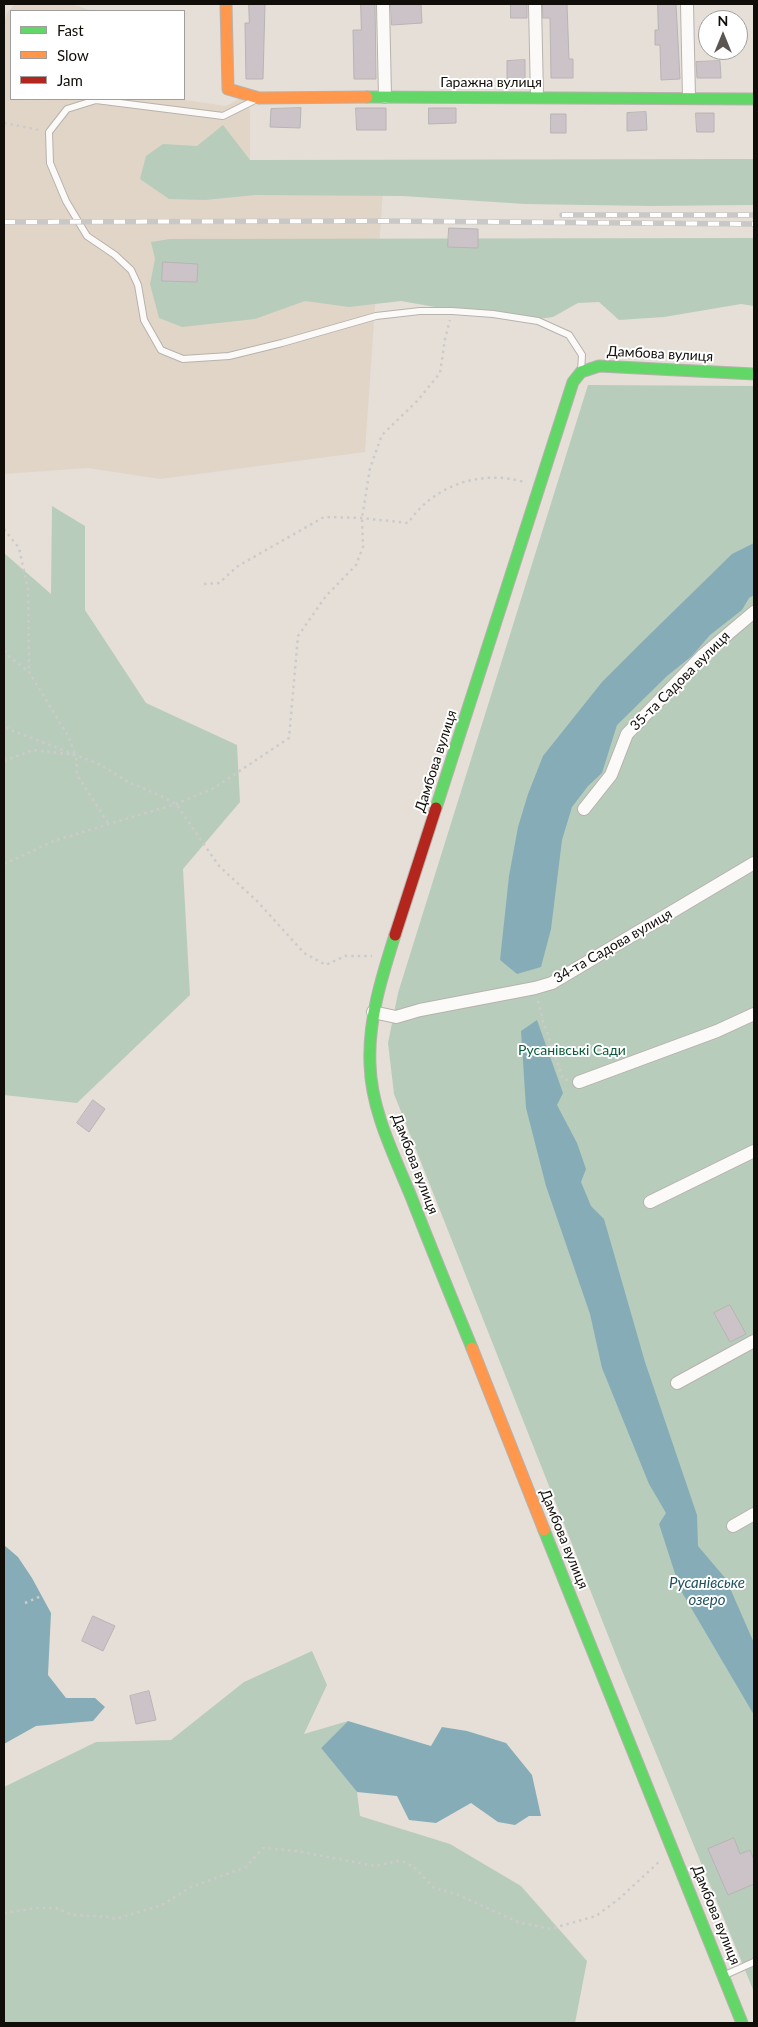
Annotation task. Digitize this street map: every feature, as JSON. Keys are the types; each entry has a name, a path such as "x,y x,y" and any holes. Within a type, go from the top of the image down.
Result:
{"street":[{"name":"Гаражна вулиця","path":"226,4 228,89 259,98 537,97 754,99"},
{"path":"383,4 385,97"},
{"path":"535,4 537,97"},
{"path":"687,4 688,98"},
{"name":"Дамбова вулиця","path":"742,2023 386,1135 371,1079 370,1060 373,1012 388,958 573,382 581,372 599,366 754,374"},
{"name":"35-та Садова вулиця","path":"584,809 611,775 627,734 703,655 754,612"},
{"name":"34-та Садова вулиця","path":"373,1012 396,1017 420,1010 552,983 754,863"},
{"path":"579,1082 717,1031 754,1014"},
{"path":"650,1202 754,1151"},
{"path":"677,1383 754,1341"},
{"path":"733,1526 754,1514"}],"lane":[{"path":"259,98 223,116 96,100 67,109 49,132 50,164 66,201 87,236 115,255 130,270 138,285 144,320 161,350 183,359 228,356 376,316 420,311 452,311 493,314 538,321 545,324 569,336 582,355 581,372"},
{"path":"724,1976 754,1962"}],"path":[{"path":"4,123 49,132"},
{"path":"4,864 56,840 176,804 214,788 289,738 298,636 326,596 356,565 363,547 362,518 370,468 382,435 418,400 440,373 445,339 452,311"},
{"path":"204,584 219,583 238,566 324,517 362,518 408,523 416,511 446,488 476,478 508,477 539,486"},
{"path":"4,529 19,548 28,589 29,672"},
{"path":"4,644 5,654 29,672 68,736 76,755 77,775 108,823"},
{"path":"4,722 8,729 101,765 128,782 176,804 219,866 257,901 304,953 326,965 345,956 360,955 388,958"},
{"path":"4,760 33,750 76,755"},
{"path":"535,988 543,1022 563,1078 579,1082"},
{"path":"25,1602 41,1596"},
{"path":"4,1913 37,1908 56,1908 72,1915 110,1917 115,1919 162,1905 192,1887 246,1867 263,1848 297,1850 375,1866 398,1861 404,1862 414,1867 434,1888 456,1894 518,1922 550,1929 596,1916 620,1898 673,1849"}],"shaded area":[{"path":"15,4 71,4 90,10 10,10 10,100 185,100 226,106 243,97 250,110 250,160 385,161 365,452 160,479 88,468 4,474 4,24 7,13"}],"green space":[{"path":"223,125 250,160 754,159 754,205 525,204 402,196 255,195 205,200 169,199 140,179 146,156 163,144 197,146"},
{"path":"754,238 754,306 741,304 664,317 619,320 599,302 578,303 553,317 532,320 469,313 401,301 349,307 305,301 255,319 182,327 159,318 150,284 155,259 151,242 170,239"},
{"name":"Русанівські Сади","path":"588,385 754,386 754,1992 621,1668 394,1094 388,1043 398,993"},
{"path":"52,506 85,526 85,610 146,703 237,745 240,802 183,869 190,995 77,1103 4,1095 4,553 51,594"},
{"path":"312,1651 327,1685 304,1734 348,1721 321,1748 357,1792 360,1816 450,1844 521,1886 587,1961 575,2023 4,2023 4,1787 96,1742 171,1740 244,1682"}],"water":[{"path":"754,543 754,595 749,598 742,610 710,635 692,656 667,676 617,725 602,773 588,786 572,807 562,840 551,929 541,967 517,974 500,960 509,876 518,827 528,794 543,756 602,682 732,554"},
{"name":"Русанівське озеро","path":"537,1020 563,1093 557,1105 577,1143 586,1169 581,1182 591,1206 604,1219 645,1362 697,1515 698,1546 726,1579 754,1643 754,1715 680,1589 659,1524 666,1513 649,1484 602,1368 590,1314 546,1186 526,1108 521,1031"},
{"path":"4,1545 18,1557 51,1613 48,1675 66,1698 95,1698 105,1707 93,1721 36,1726 4,1744"},
{"path":"348,1721 431,1746 442,1727 467,1731 506,1743 532,1775 541,1816 529,1816 515,1825 498,1822 471,1803 436,1823 409,1820 397,1796 357,1792 321,1748"}],"building":[{"path":"249,4 265,4 263,79 246,79 245,23 249,23"},
{"path":"361,4 375,4 376,79 354,79 353,30 361,30"},
{"path":"391,4 421,4 422,23 392,25"},
{"path":"511,4 527,4 527,18 511,18"},
{"path":"543,4 567,4 569,59 573,59 573,78 551,78 550,18 543,18"},
{"path":"658,4 676,4 680,79 661,80 660,45 655,45 655,30 658,30"},
{"path":"525,60 525,82 507,83 507,61"},
{"path":"720,61 721,78 697,78 696,62"},
{"path":"301,108 300,128 270,127 271,109"},
{"path":"356,108 386,108 386,130 357,130"},
{"path":"429,108 456,108 456,123 429,124"},
{"path":"646,112 647,130 627,131 627,113"},
{"path":"696,113 714,113 714,132 697,132"},
{"path":"551,114 566,114 566,133 551,133"},
{"path":"449,228 478,229 478,248 448,247"},
{"path":"163,262 198,264 197,282 162,281"},
{"path":"93,1100 105,1109 89,1132 77,1123"},
{"path":"730,1305 746,1334 730,1342 714,1313"},
{"path":"93,1616 115,1626 103,1651 82,1641"},
{"path":"149,1691 156,1720 136,1724 130,1696"},
{"path":"734,1838 740,1854 750,1850 754,1860 754,1884 728,1895 708,1849"}],"railway":[{"path":"562,215 754,215"},
{"path":"4,222 382,221 754,224"}],"traffic: fast":[{"path":"367,97 754,99"},
{"path":"436,808 573,382 581,372 599,366 754,374"},
{"path":"395,935 381,982 371,1031 370,1064 374,1098 390,1147 472,1348"},
{"path":"544,1530 742,2023"}],"traffic: slow":[{"path":"226,4 228,89 259,98 367,97"},
{"path":"472,1348 544,1530"}],"traffic: jam":[{"path":"395,935 436,808"}]}
